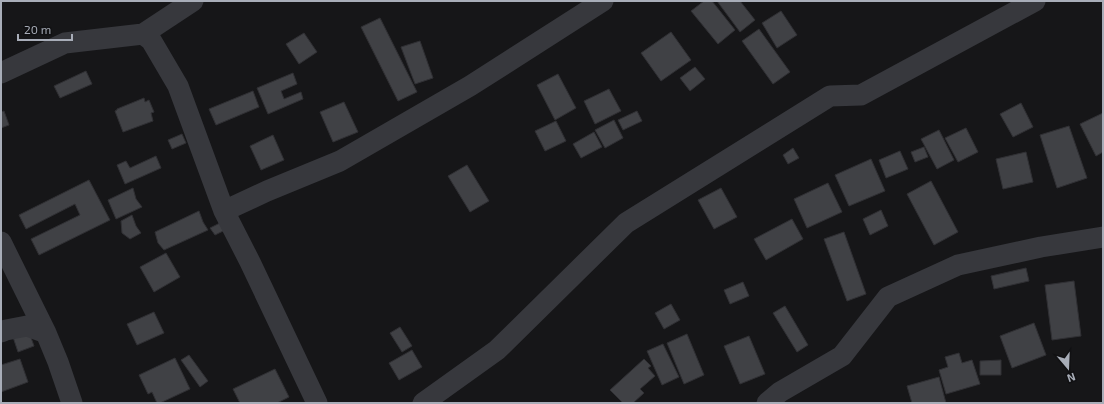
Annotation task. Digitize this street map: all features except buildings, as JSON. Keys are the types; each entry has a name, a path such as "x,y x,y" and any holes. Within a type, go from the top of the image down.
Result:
{"street":[{"path":"1,73 66,43 143,34 193,1"},
{"path":"224,211 267,191 340,161 470,86 603,1"},
{"path":"423,403 497,350 626,223 830,96 861,95 1035,1"},
{"path":"143,34 151,40 178,86 224,211 317,403"},
{"path":"767,403 780,392 842,356 888,297 958,265 1041,247 1103,237"},
{"path":"1,242 46,333 72,403"},
{"path":"1,332 27,326 46,333"}]}
